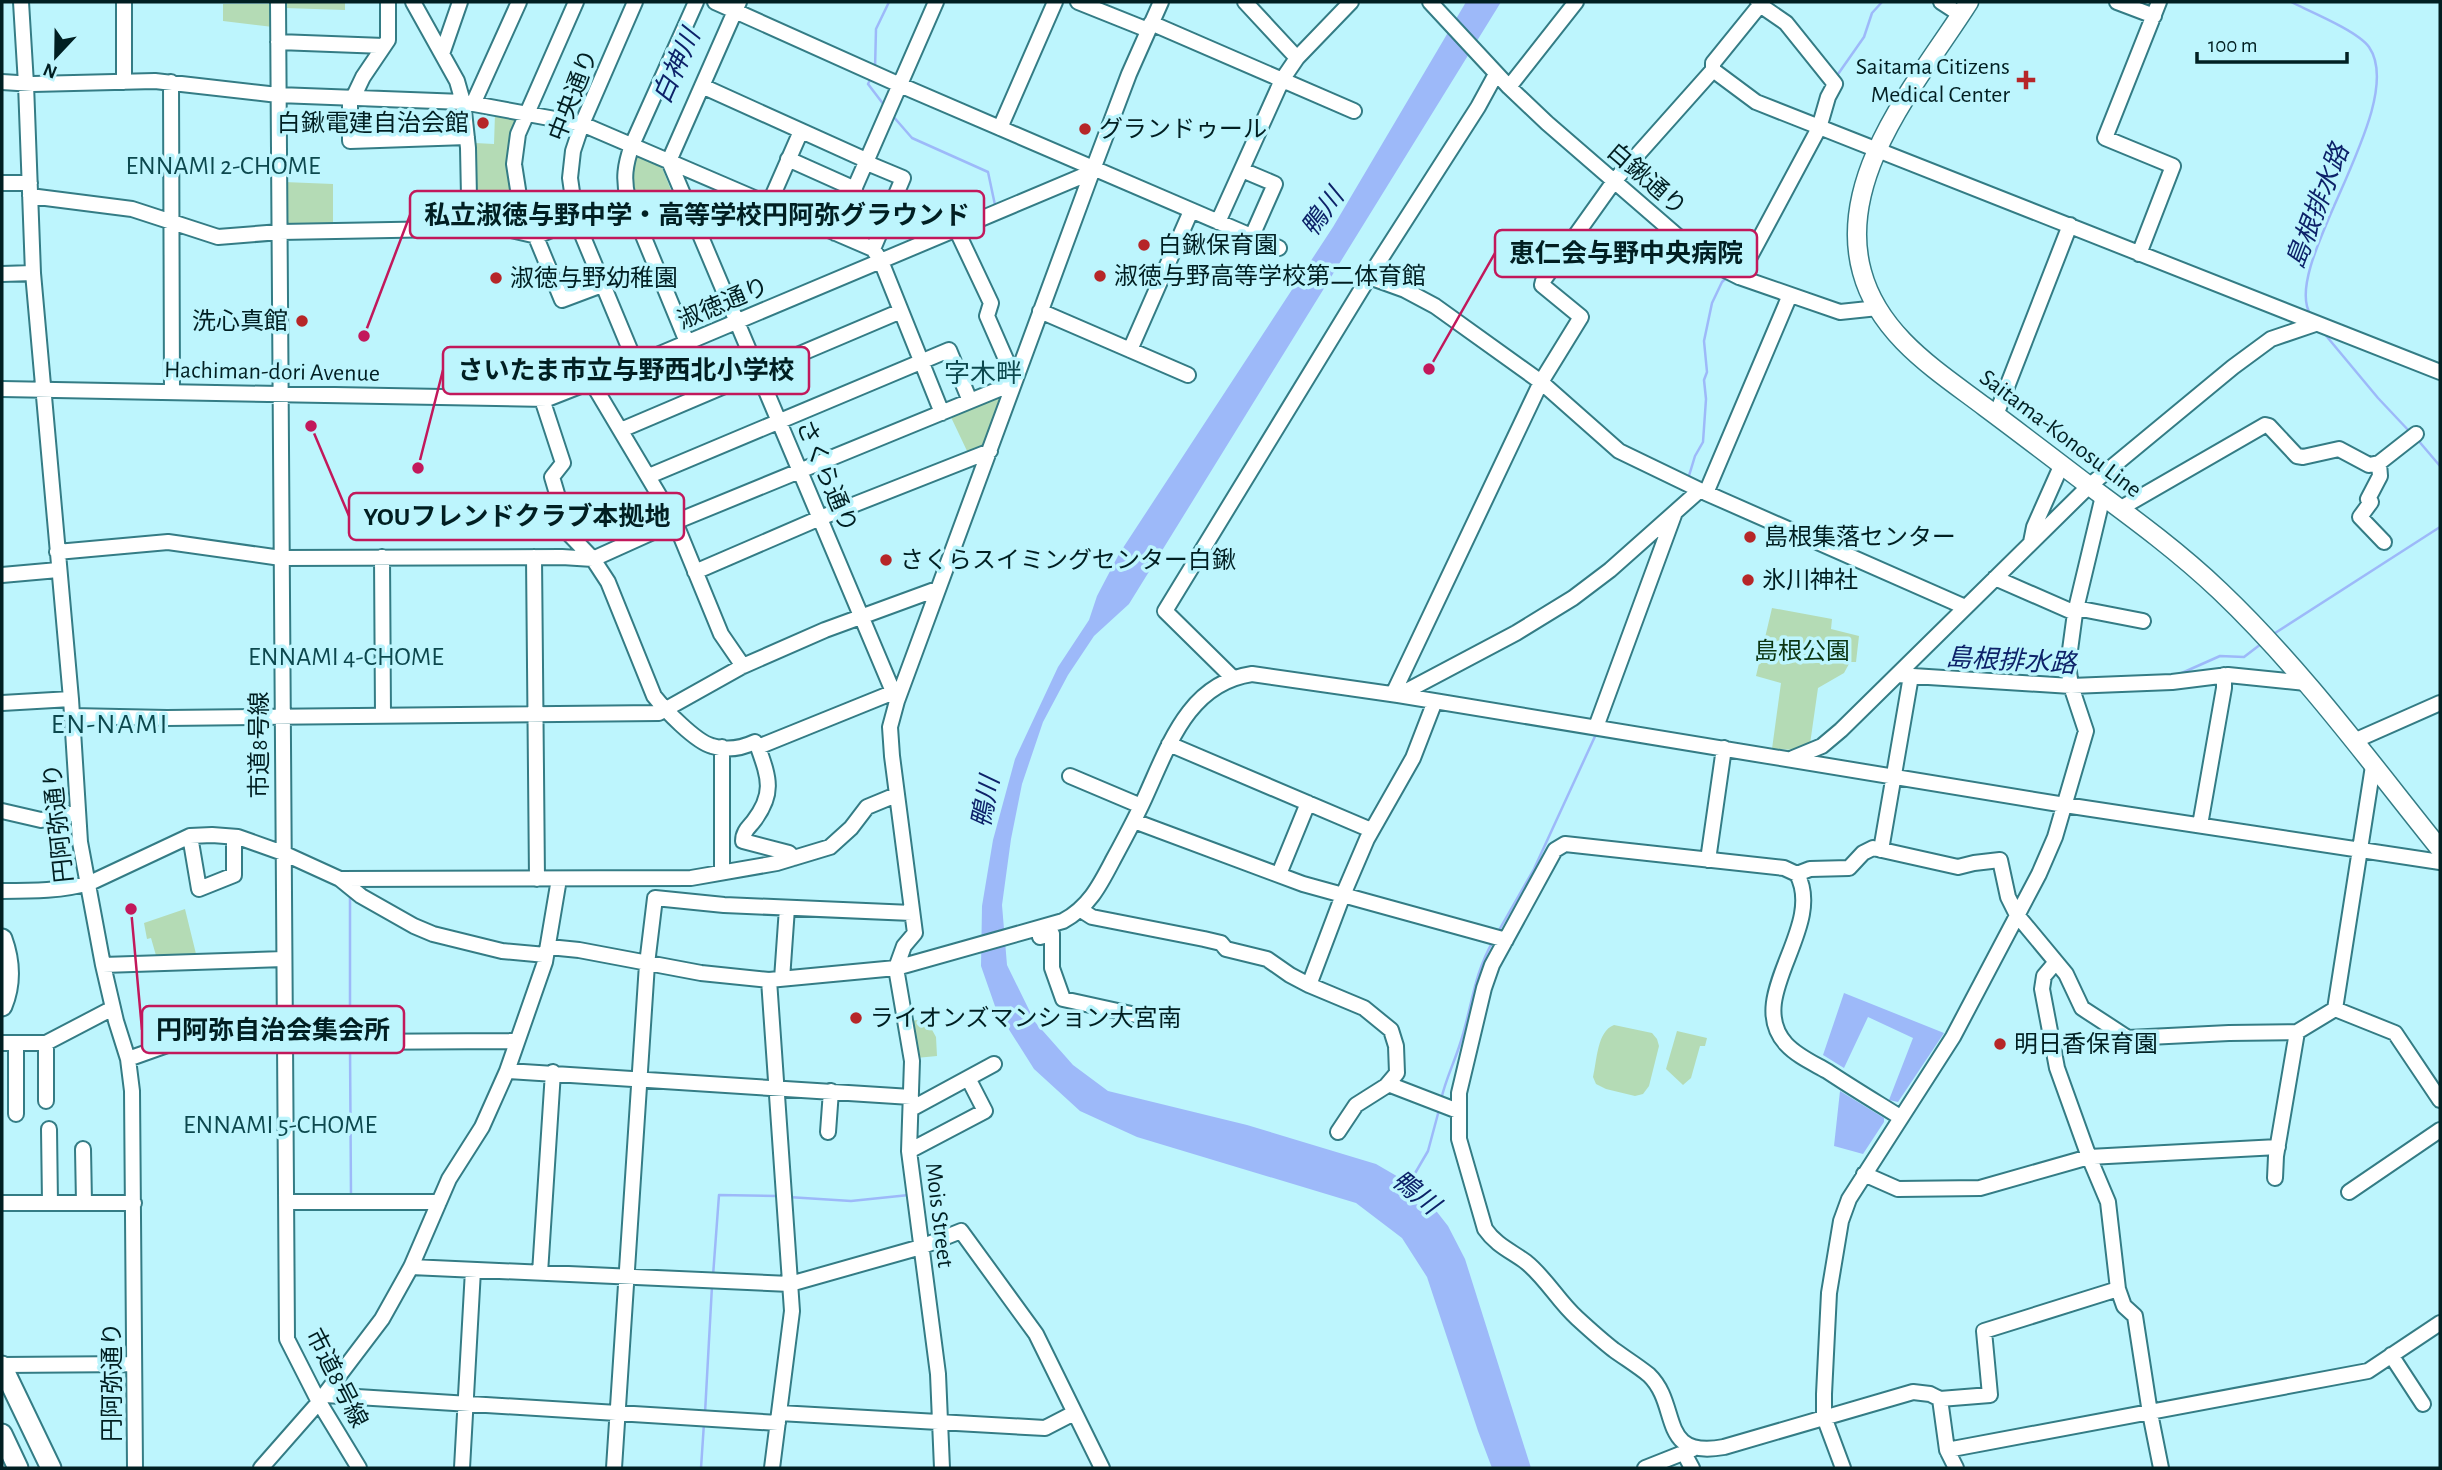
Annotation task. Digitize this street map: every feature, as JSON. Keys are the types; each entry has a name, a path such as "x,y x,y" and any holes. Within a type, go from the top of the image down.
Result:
{"highway":[{"path":"2,939 9,978 2,1006"},
{"path":"2,1366 51,1468"},
{"path":"2,1434 18,1468"}],"main road":[{"name":"Saitama-Konosu Line","path":"1965,8 1889,127 1877,150 1860,200 1858,240 1862,271 1878,308 1913,352 2121,508 2221,592 2306,683 2440,849"}],"street":[{"name":"円阿弥通り","path":"21,2 33,273 71,699 78,812 87,884 113,1009 128,1059 132,1091 135,1468"},
{"path":"124,2 124,82"},
{"name":"市道8号線","path":"278,2 287,1339 359,1468"},
{"path":"388,2 388,40 351,98 350,141 467,137"},
{"path":"413,2 468,103"},
{"path":"442,54 460,2"},
{"path":"485,229 469,197 468,103 519,2"},
{"path":"576,2 526,114 515,148 515,172 519,196 562,300 602,285"},
{"name":"中央通り","path":"635,2 582,124 573,153 570,178 576,220 636,364"},
{"path":"687,342 628,200 624,181 626,162 632,145 696,2"},
{"path":"835,233 936,2"},
{"path":"1000,128 1055,2"},
{"path":"1078,2 1149,27 1354,111"},
{"path":"896,968 904,946 915,933 896,795 890,727 895,697 990,451 1093,171 1161,2"},
{"path":"1245,2 1297,58"},
{"path":"1219,222 1282,80 1297,58 1351,2"},
{"path":"1509,86 1576,2"},
{"path":"1941,2 1965,8"},
{"path":"2117,2 2157,9 2105,138 2173,166 2139,254"},
{"path":"1396,694 1541,382 1581,317 1542,285 1543,281 1615,180 1713,70 1713,64 1759,3 1786,23 1835,84 1828,97 1819,128 1734,274"},
{"path":"669,160 702,86 730,6 1093,171 1279,248"},
{"name":"白鍬通り","path":"1434,6 1547,123 1698,253 1734,274 1840,312 1878,308"},
{"path":"278,42 384,46"},
{"path":"1713,70 1756,102 2440,372"},
{"path":"1233,678 1165,611 1369,278 1479,107 1494,71"},
{"path":"2,82 171,82 278,95 468,103 582,124 835,233 877,255 942,413"},
{"path":"171,82 172,391"},
{"path":"702,86 902,178 877,255"},
{"path":"769,204 801,131"},
{"path":"788,159 856,189"},
{"name":"さくら通り","path":"669,160 895,697"},
{"path":"1241,170 1275,184 1252,236"},
{"name":"淑徳通り","path":"542,398 636,364 737,321 877,255 956,229 1093,171"},
{"path":"2,183 132,209 218,237 280,232 502,228 537,236 576,220"},
{"path":"1130,350 1192,211"},
{"path":"1996,415 2070,226"},
{"path":"956,229 991,303 987,316 1015,382"},
{"path":"2,274 33,273"},
{"path":"1369,278 1405,290 1428,302 1541,382 1619,451 1965,607"},
{"path":"1396,694 1556,609 1610,570 1703,491 1790,295"},
{"path":"621,429 901,311"},
{"path":"1040,311 1188,375"},
{"path":"1789,759 1822,746 1904,675 1965,607 2031,543 2096,491 2233,367 2271,339 2315,324"},
{"path":"649,476 949,350 970,401"},
{"path":"591,381 675,522 721,634 743,666"},
{"path":"57,552 168,542 281,558 593,559 675,522 1015,382"},
{"name":"Hachiman-dori Avenue","path":"2,389 542,398"},
{"path":"542,398 563,463 552,477 569,534 593,559 608,582 654,696 665,710 711,746 739,749 755,742 768,775 766,801 743,835 743,841 789,853 794,858"},
{"path":"2121,508 2265,425 2297,456 2339,449 2369,465 2379,463 2416,434"},
{"path":"695,572 820,518 990,451"},
{"path":"2379,463 2380,476 2368,499 2371,502 2360,517 2384,542"},
{"path":"2031,543 2034,527 2062,464"},
{"path":"1843,1468 1824,1417 1829,1293 1841,1221 1849,1199 1864,1174 1953,1037 2056,837 2086,732 2070,682 2075,610 2096,491"},
{"path":"1596,727 1674,514"},
{"path":"382,557 383,716"},
{"path":"534,557 537,879"},
{"path":"2,575 58,569"},
{"path":"1995,578 2075,610 2143,621"},
{"path":"72,716 167,718 659,713 743,666 860,615 937,589"},
{"path":"2,891 33,891 87,884 190,836 212,835 234,837 283,853 340,879 361,896 432,934 502,951 579,950 701,973 775,979 896,968 1037,933 1081,910 1101,884 1134,821 1169,744 1194,704 1208,692 1233,678 1252,674 1396,694 2065,805 2440,862"},
{"path":"1904,675 2070,682 2172,682 2224,675 2306,683"},
{"path":"1881,850 1893,776 1904,675"},
{"path":"2200,825 2224,675"},
{"path":"758,747 895,697"},
{"path":"2,703 71,699"},
{"path":"1309,985 1371,830 1413,758 1435,701"},
{"path":"2354,741 2440,703"},
{"path":"1169,744 1371,830"},
{"path":"722,747 722,872"},
{"path":"1708,860 1724,748"},
{"path":"1692,1468 1689,1451 1678,1435 1657,1385 1590,1331 1570,1312 1544,1279 1525,1262 1491,1238 1485,1229 1458,1139 1459,1093 1484,988 1492,965 1558,846 1564,844 1708,860 1784,869 1797,874 1810,869 1849,868 1863,853 1873,848 1958,867 2000,860 2008,897 2017,915 2066,974 2082,1008 2128,1038 2297,1032 2335,1009 2373,766"},
{"path":"1070,776 1141,806"},
{"path":"340,879 691,878 794,858 830,848 851,828 867,807 896,795"},
{"path":"1279,874 1308,803"},
{"path":"2,811 41,820 78,812"},
{"path":"1134,821 1343,895 1506,940"},
{"path":"190,836 199,889 234,876 234,837"},
{"path":"1797,874 1802,887 1804,906 1776,993 1773,1012 1777,1029 1794,1051 1900,1117"},
{"path":"261,1468 322,1399 377,1327 411,1267 462,1156 482,1127 507,1071 547,951 559,879"},
{"path":"614,1468 646,964 655,898 787,908 912,913"},
{"path":"772,1468 792,1311 777,1087 775,979 787,908"},
{"path":"1081,910 1092,917 1221,943 1226,949 1267,959 1309,985 1364,1008 1391,1030 1396,1046 1397,1073 1388,1084 1356,1105 1338,1132"},
{"path":"1037,933 1052,934 1052,968 1063,999 1145,1017"},
{"path":"103,965 284,959"},
{"path":"2056,964 2044,976 2042,989 2057,1068 2108,1202 2118,1289 2124,1306 2135,1316 2161,1468"},
{"name":"Mois Street","path":"896,968 912,1061 909,1151 938,1374 942,1468"},
{"path":"16,1114 9,1043 46,1043 113,1009"},
{"path":"2335,1009 2395,1033 2440,1101"},
{"path":"2275,1178 2297,1032"},
{"path":"128,1059 173,1043 517,1041"},
{"path":"46,1043 46,1101"},
{"path":"507,1071 831,1091 911,1103 994,1064"},
{"path":"540,1273 553,1072"},
{"path":"909,1151 985,1111 968,1078"},
{"path":"1388,1084 1458,1111"},
{"path":"828,1132 831,1091"},
{"path":"49,1129 50,1203"},
{"path":"2348,1192 2440,1130"},
{"path":"1864,1174 1898,1189 1980,1188 2089,1157 2278,1147"},
{"path":"83,1149 84,1203"},
{"path":"286,1202 439,1202"},
{"path":"2,1203 134,1203"},
{"path":"411,1267 790,1284 921,1247 961,1231 1036,1334 1102,1468"},
{"path":"462,1468 473,1270"},
{"path":"1644,1468 1689,1451 1724,1447 1913,1392 1930,1394 1940,1399 1990,1395 1984,1331 2118,1289"},
{"path":"1947,1450 2368,1371 2440,1323"},
{"path":"2391,1355 2423,1404"},
{"path":"2,1366 134,1364"},
{"path":"322,1399 1045,1427 1074,1413"},
{"path":"1940,1399 1947,1450 1956,1468"}],"green space":[{"path":"284,2 345,2 345,10 284,8"},
{"path":"223,4 273,4 273,27 223,21"},
{"path":"495,114 517,118 515,134 528,226 491,228 477,198 475,143 494,144"},
{"path":"636,154 661,165 677,205 640,220 628,181"},
{"path":"284,182 333,184 333,227 288,228 285,223"},
{"path":"999,392 1003,397 984,448 968,453 949,413"},
{"name":"島根公園","path":"1772,608 1832,619 1831,629 1859,636 1856,662 1850,662 1844,673 1818,688 1810,744 1799,750 1772,749 1781,683 1756,676"},
{"path":"185,909 197,958 157,959 151,938 147,939 144,923"},
{"path":"926,1019 936,1037 937,1056 916,1058 910,1021"},
{"path":"1614,1025 1652,1033 1657,1039 1659,1046 1649,1086 1643,1094 1635,1096 1606,1089 1596,1084 1593,1077 1601,1040 1608,1028"},
{"path":"1677,1031 1707,1038 1705,1046 1700,1046 1691,1078 1683,1085 1666,1069"}],"water":[{"name":"鴨川","path":"1466,2 1501,2 1129,604 1094,636 1068,675 1043,722 1022,784 1002,905 1007,965 1035,1022 1073,1065 1108,1091 1247,1125 1376,1164 1419,1189 1448,1226 1465,1259 1531,1468 1492,1468 1427,1277 1402,1238 1356,1203 1137,1137 1080,1111 1034,1069 996,1009 981,966 982,906 993,840 1015,759 1058,667 1089,620 1097,596 1119,554 1333,227"},
{"path":"1844,993 1944,1033 1898,1102 1889,1100 1913,1038 1868,1017 1844,1068 1823,1055"},
{"path":"1840,1091 1884,1118 1863,1154 1834,1146"}],"waterway":[{"path":"875,69 876,29 889,2"},
{"path":"1836,77 1864,37 1872,13 1882,2"},
{"name":"島根排水路","path":"2291,2 2355,34 2369,47 2377,74 2373,107 2360,146 2312,262 2306,293 2311,315"},
{"path":"871,78 868,84 884,105"},
{"path":"892,115 912,138 988,172 995,205"},
{"path":"1688,479 1695,456 1703,442 1706,399 1704,380 1707,372 1704,341 1712,303 1727,277"},
{"name":"島根排水路","path":"2323,332 2410,432"},
{"name":"島根排水路","path":"2417,439 2440,466"},
{"name":"島根排水路","path":"2272,635 2440,527"},
{"path":"1651,599 1663,566"},
{"name":"島根排水路","path":"2175,676 2220,656 2244,657 2261,644"},
{"path":"1498,932 1534,869 1597,732"},
{"path":"350,896 350,1037"},
{"path":"1441,1100 1464,1031 1477,979 1493,941"},
{"path":"350,1046 351,1196"},
{"name":"鴨川","path":"1413,1186 1414,1175 1428,1151 1439,1110"},
{"path":"713,1276 719,1195 778,1196"},
{"path":"788,1197 851,1201 909,1195"},
{"path":"705,1413 712,1286"},
{"path":"701,1468 704,1423"}],"place":[{"name":"Saitama Citizens Medical Center","path":"2026,80"},
{"name":"白鍬電建自治会館","path":"483,123"},
{"name":"グランドゥール","path":"1085,129"},
{"name":"白鍬保育園","path":"1144,245"},
{"name":"淑徳与野高等学校第二体育館","path":"1100,276"},
{"name":"淑徳与野幼稚園","path":"496,278"},
{"name":"洗心真館","path":"302,321"},
{"name":"私立淑徳与野中学・高等学校円阿弥グラウンド","path":"364,336"},
{"name":"恵仁会与野中央病院","path":"1429,369"},
{"name":"YOUフレンドクラブ本拠地","path":"311,426"},
{"name":"さいたま市立与野西北小学校","path":"418,468"},
{"name":"島根集落センター","path":"1750,537"},
{"name":"さくらスイミングセンター白鍬","path":"886,560"},
{"name":"氷川神社","path":"1748,580"},
{"name":"円阿弥自治会集会所","path":"131,909"},
{"name":"ライオンズマンション大宮南","path":"856,1018"},
{"name":"明日香保育園","path":"2000,1044"}],"district":[{"name":"ENNAMI 2-CHOME","path":"223,165"},
{"name":"字木畔","path":"983,373"},
{"name":"ENNAMI 4-CHOME","path":"346,656"},
{"name":"EN-NAMI","path":"110,723"},
{"name":"ENNAMI 5-CHOME","path":"280,1124"}],"water label":[{"name":"白神川","path":"676,66"}]}
